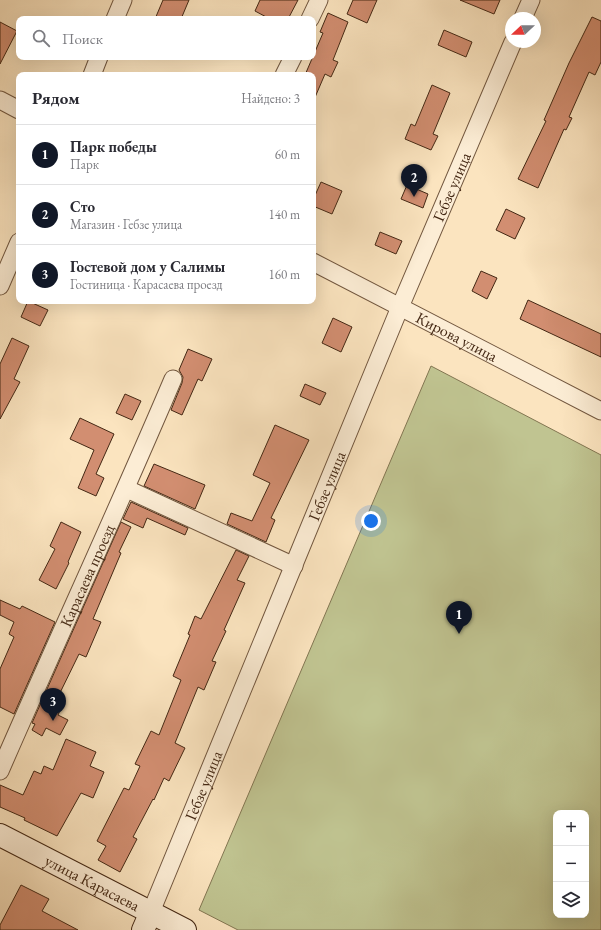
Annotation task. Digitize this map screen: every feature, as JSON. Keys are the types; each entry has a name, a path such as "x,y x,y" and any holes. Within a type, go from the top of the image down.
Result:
{"main road":[{"name":"улица Карасаева","path":"0,835 147,921 185,930"}],"street":[{"path":"116,16 123,0"},
{"path":"311,16 319,0"},
{"path":"526,12 531,0"},
{"name":"Гебзе улица","path":"147,921 400,307 510,48"},
{"path":"93,72 98,60"},
{"path":"286,72 292,60"},
{"path":"0,100 16,108"},
{"path":"0,286 16,249"},
{"name":"Кирова улица","path":"316,264 600,409"},
{"name":"Карасаева проезд","path":"0,771 66,619 127,489 173,379"},
{"path":"127,489 294,566"}],"green space":[{"path":"431,366 601,455 601,930 238,930 199,910"}],"building":[{"path":"163,0 189,0 182,16 156,16"},
{"path":"260,0 298,0 290,16 264,16 255,11"},
{"path":"353,0 377,0 367,23 347,14"},
{"path":"460,0 500,0 494,14"},
{"path":"328,13 348,22 333,60 338,62 331,77 325,74 316,95 316,72 306,72 311,60 316,60 316,49 323,33 320,32"},
{"path":"592,17 601,21 601,62 595,75 589,72 569,117 572,118 566,130 564,129 538,188 518,179 546,121 544,120 569,63"},
{"path":"0,22 16,30 16,33 0,64"},
{"path":"444,30 472,42 466,57 438,45"},
{"path":"432,85 450,93 433,134 438,136 431,150 405,139 411,124 415,126"},
{"path":"321,182 342,191 332,214 316,207 316,193"},
{"path":"407,185 428,194 423,208 401,199"},
{"path":"506,209 525,218 515,239 496,230"},
{"path":"380,232 402,241 396,254 375,245"},
{"path":"481,271 497,278 487,299 472,291"},
{"path":"528,300 601,334 601,357 520,319"},
{"path":"27,304 35,304 48,310 40,326 21,317"},
{"path":"333,318 352,327 341,352 322,343"},
{"path":"12,338 29,346 14,379 20,382 0,419 0,364"},
{"path":"188,349 212,359 202,381 198,379 182,415 171,410 182,383 183,377 179,370"},
{"path":"305,384 326,393 320,405 300,396"},
{"path":"125,394 141,401 132,420 116,413"},
{"path":"80,418 114,434 96,474 104,478 96,496 78,488 94,450 70,439"},
{"path":"275,425 309,440 271,518 275,520 266,542 227,524 231,513 252,521 270,483 253,475"},
{"path":"154,464 205,485 195,509 144,486"},
{"path":"131,502 188,528 185,535 147,518 143,528 123,519"},
{"path":"61,522 81,532 68,562 69,563 56,589 39,580 55,549 50,546"},
{"path":"121,522 131,527 119,552 121,553 93,619 101,622 86,657 79,654 55,703 62,706 58,715 68,720 60,735 46,728 42,736 32,730 35,724 32,723"},
{"path":"236,550 249,556 237,580 245,583 224,630 226,631 212,661 216,662 204,690 198,687 175,743 185,748 169,781 164,778 154,800 153,799 133,837 137,839 120,872 98,860 106,846 97,841 124,788 129,790 140,766 135,764 151,731 159,735 181,680 173,676 190,635 188,634 195,616 201,619"},
{"path":"0,600 20,609 22,606 55,622 14,714 0,707 0,669 14,637 9,634 14,622 0,615"},
{"path":"66,739 96,752 90,766 104,772 93,798 81,793 57,836 24,820 25,818 0,807 0,785 23,795 34,771 41,774 44,766 53,770"},
{"path":"21,885 49,899 42,911 78,930 0,930 0,925"}],"place":[{"name":"Сто","path":"414,197"},
{"name":"Парк победы","path":"459,634"},
{"name":"Гостевой дом у Салимы","path":"53,721"}]}
